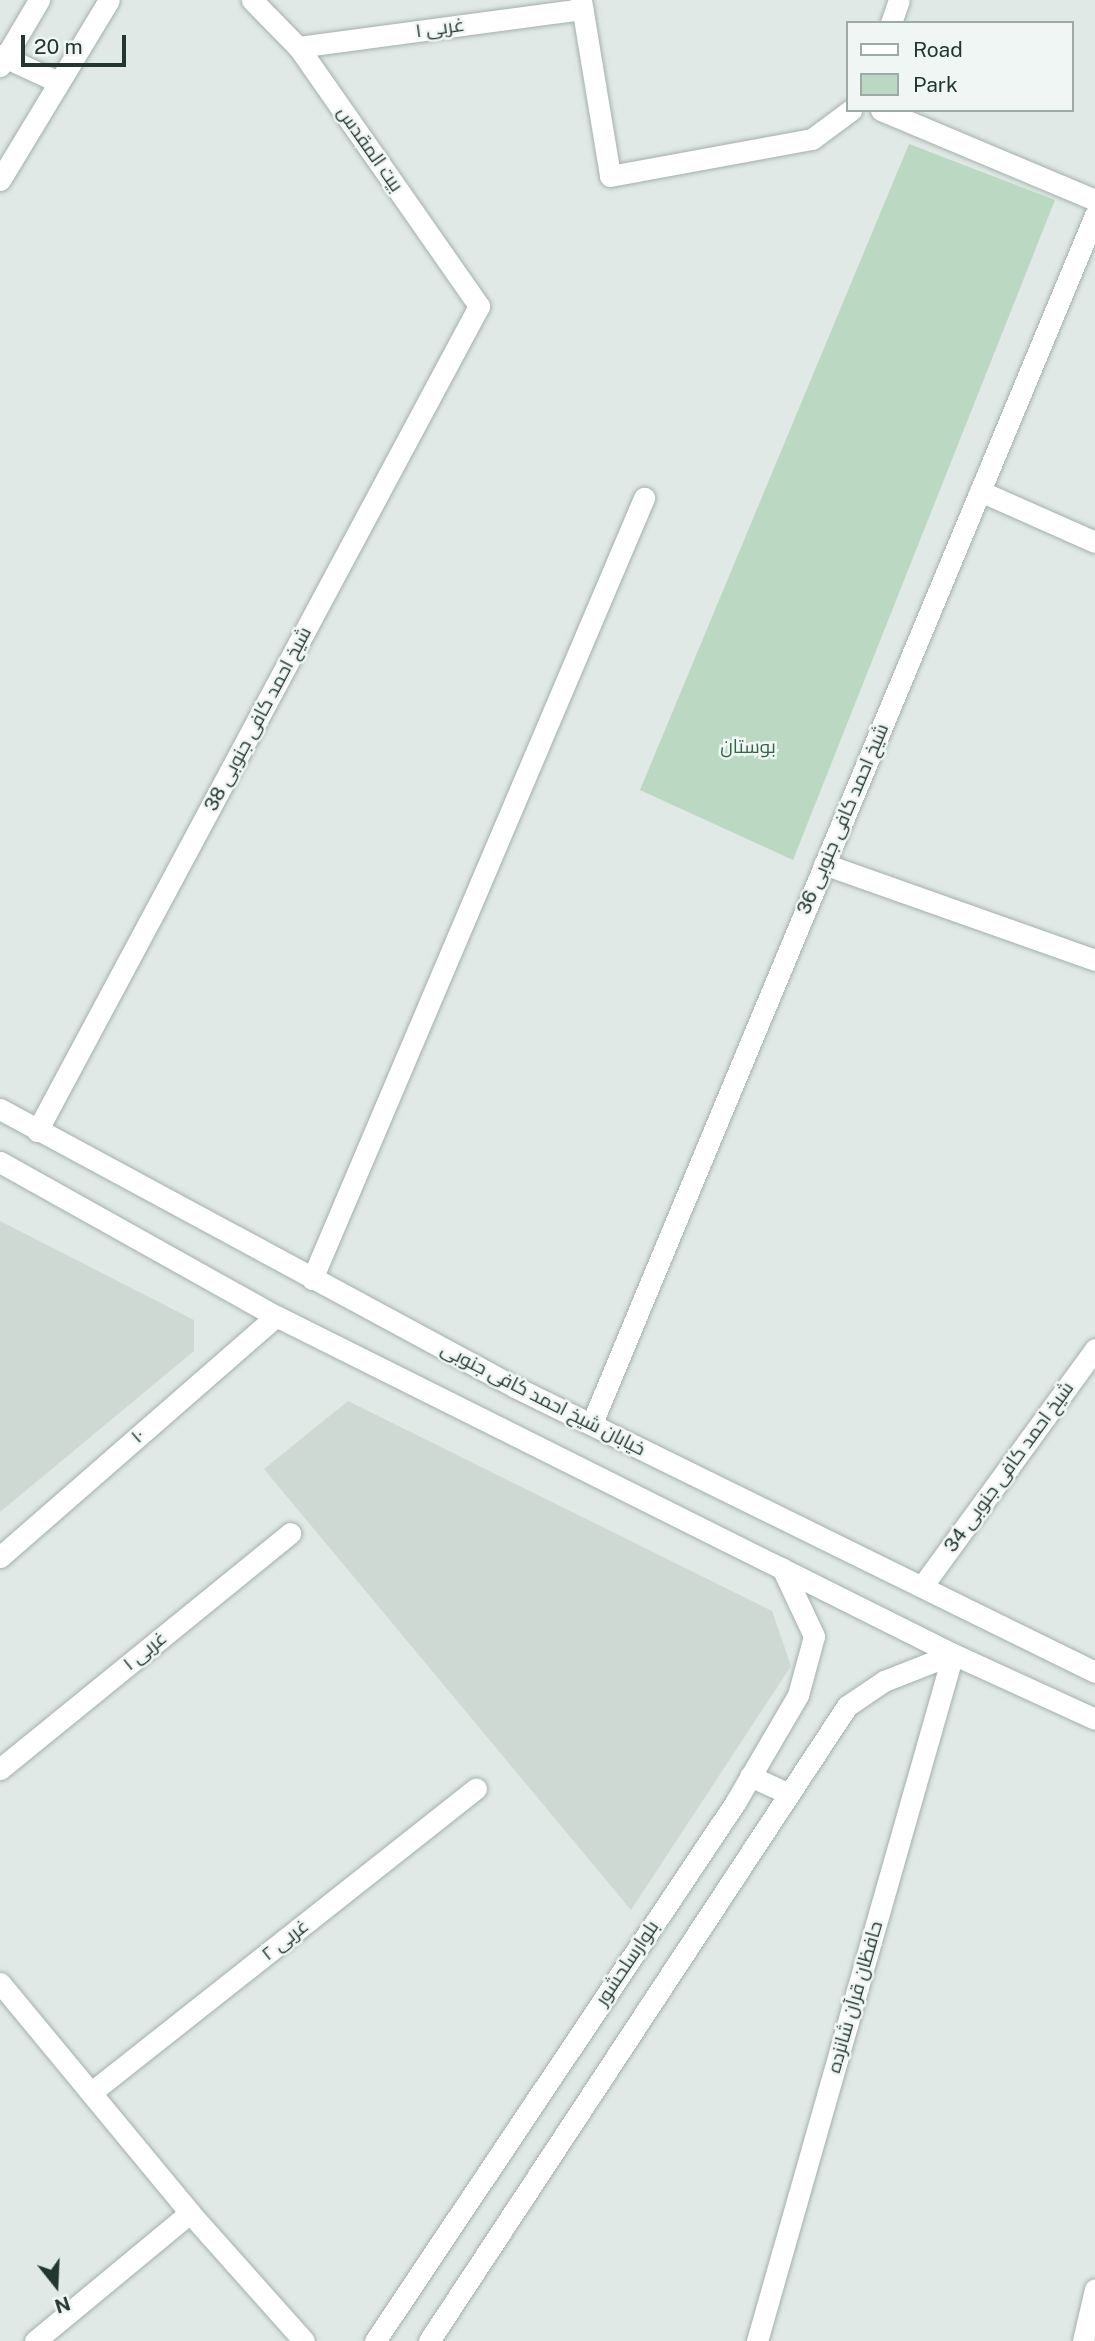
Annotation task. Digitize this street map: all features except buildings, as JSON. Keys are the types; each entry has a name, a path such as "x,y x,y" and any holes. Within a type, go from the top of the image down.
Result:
{"street":[{"path":"38,0 2,59 58,82"},
{"path":"0,180 109,0"},
{"name":"بیت المقدس","path":"252,0 298,47 479,306"},
{"path":"892,21 899,0"},
{"path":"582,4 610,176 812,139 848,112"},
{"name":"۱ غربی","path":"298,47 582,4"},
{"path":"885,112 1095,200"},
{"name":"شیخ احمد کافی جنوبی 36","path":"592,1423 1095,215"},
{"name":"شیخ احمد کافی جنوبی 38","path":"37,1131 479,306"},
{"path":"980,491 1095,542"},
{"path":"312,1279 644,498"},
{"path":"824,864 1095,960"},
{"name":"خیابان شیخ احمد کافی جنوبی","path":"0,1108 37,1131 312,1279 592,1423 1095,1672"},
{"path":"0,1162 275,1316 953,1654 1095,1719"},
{"name":"۱۰","path":"0,1557 275,1316"},
{"name":"شیخ احمد کافی جنوبی 34","path":"923,1586 1095,1349"},
{"name":"۱ غربی","path":"0,1769 290,1533"},
{"name":"بلوارسلحشور","path":"375,2341 750,1776 799,1695 814,1636 782,1569"},
{"path":"429,2341 847,1706 884,1681 953,1654"},
{"name":"حافظان قرآن شانزده","path":"757,2341 953,1654"},
{"path":"750,1776 789,1794"},
{"name":"۲ غربی","path":"93,2091 476,1788"},
{"path":"0,1983 93,2091 190,2213 304,2341"},
{"path":"35,2341 190,2213"},
{"path":"1083,2341 1095,2289"}],"shaded area":[{"path":"0,1221 194,1320 194,1351 0,1512"},
{"path":"348,1401 772,1611 791,1666 631,1910 264,1469"}],"green space":[{"name":"بوستان","path":"909,144 1055,200 793,860 640,790"}]}
